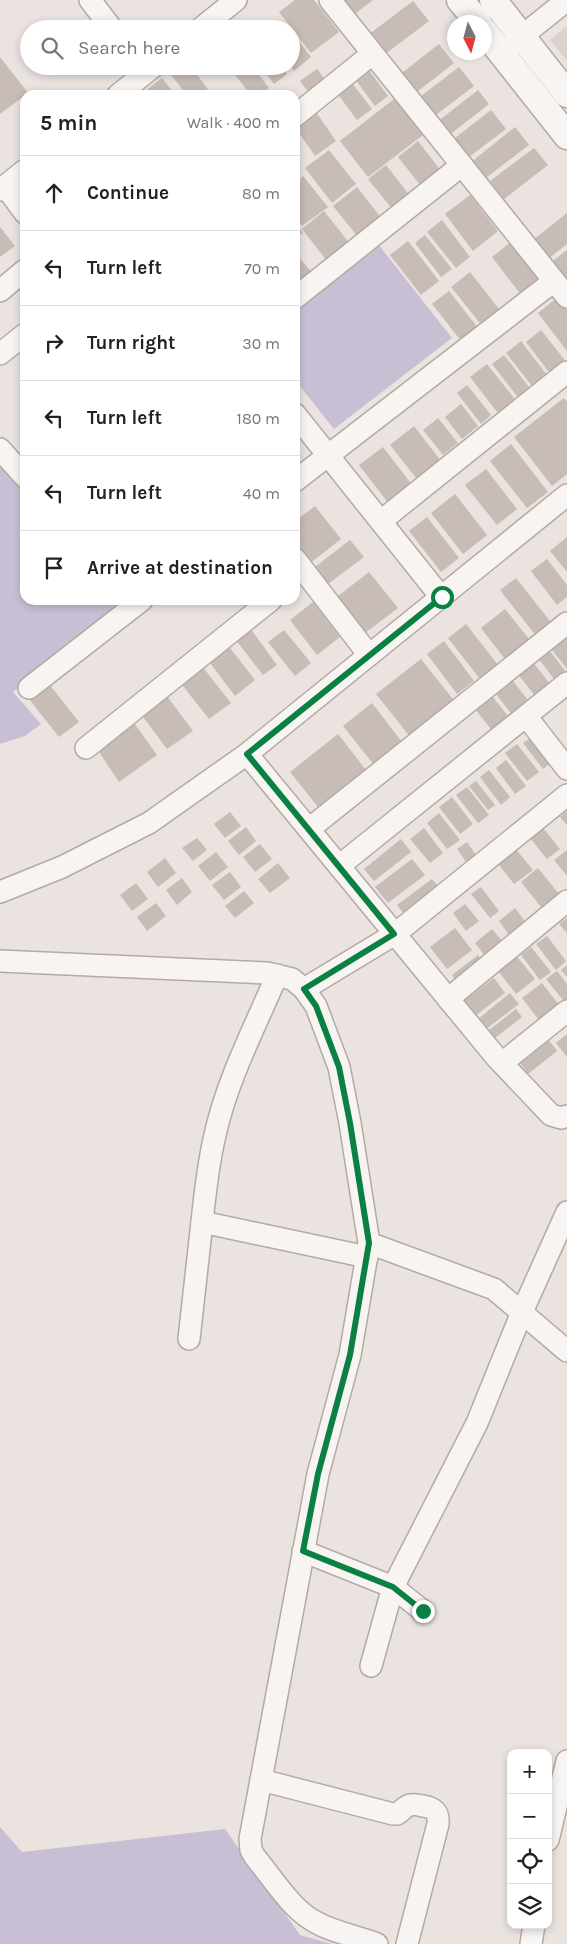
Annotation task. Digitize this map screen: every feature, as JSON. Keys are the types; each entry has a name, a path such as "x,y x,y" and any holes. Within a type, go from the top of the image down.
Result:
{"street":[{"path":"90,0 105,20"},
{"path":"211,20 236,0"},
{"path":"300,478 560,289 330,0"},
{"path":"460,0 472,15"},
{"path":"493,0 567,94"},
{"path":"502,52 567,0"},
{"path":"492,40 567,136"},
{"path":"300,112 372,54"},
{"path":"123,90 139,75"},
{"path":"300,294 462,165"},
{"path":"20,174 2,188 20,208"},
{"path":"0,291 20,274"},
{"path":"0,354 20,338"},
{"path":"381,521 567,372"},
{"path":"300,420 442,597"},
{"path":"0,449 20,471"},
{"path":"0,892 62,867 149,822 247,754 567,495"},
{"path":"300,573 369,655"},
{"path":"29,688 132,605"},
{"path":"86,748 265,605"},
{"path":"309,829 567,623"},
{"path":"339,866 567,683"},
{"path":"526,716 567,769"},
{"path":"247,754 502,1063 551,1115 561,1118 567,1116"},
{"path":"304,989 394,934 567,796"},
{"path":"448,999 567,902"},
{"path":"0,961 267,973 292,979 304,989 316,1006 339,1067 350,1123 368,1250 350,1355 318,1474 250,1840 251,1850 256,1857 296,1907 310,1919 324,1926 377,1944"},
{"path":"190,1339 206,1177 215,1134 240,1063 277,976"},
{"path":"502,1063 567,1011"},
{"path":"371,1666 393,1587 476,1423 522,1312 567,1212"},
{"path":"202,1222 368,1250 494,1289 567,1351"},
{"path":"303,1551 393,1587 423,1611"},
{"path":"548,1839 567,1761"},
{"path":"261,1780 394,1814 412,1804 429,1807 437,1811 439,1817 438,1824 407,1944"},
{"path":"531,1944 533,1929"}],"shaded area":[{"path":"567,26 567,61 550,40"},
{"path":"378,244 452,338 334,429 300,386 300,304"},
{"path":"0,465 20,487 20,605 119,605 13,692 41,724 25,736 0,744"},
{"path":"0,1827 22,1852 225,1829 300,1935 332,1944 0,1944"}],"building":[{"path":"295,0 314,0 339,32 311,53 300,39 300,20 285,20 279,12"},
{"path":"338,0 373,0 351,17"},
{"path":"413,1 429,21 384,55 368,35"},
{"path":"300,43 311,57 300,66"},
{"path":"439,44 447,54 447,60 452,60 454,63 413,95 398,76"},
{"path":"0,57 26,90 20,90 20,99 0,114"},
{"path":"365,65 388,96 375,106 352,75"},
{"path":"459,67 474,86 432,118 417,99"},
{"path":"317,69 327,82 310,94 300,81"},
{"path":"171,75 197,75 208,89 207,90 183,90"},
{"path":"235,75 259,75 269,88 266,90 247,90"},
{"path":"267,75 286,75 274,84"},
{"path":"162,78 171,90 146,90"},
{"path":"348,78 372,109 357,120 334,89"},
{"path":"478,90 489,104 448,136 437,122"},
{"path":"398,96 427,132 368,177 340,141"},
{"path":"491,110 506,129 469,157 455,138"},
{"path":"316,112 336,141 315,156 300,134 300,123"},
{"path":"515,127 529,145 483,180 470,163"},
{"path":"418,141 444,175 424,190 398,157"},
{"path":"534,148 548,165 504,199 490,181"},
{"path":"329,150 356,184 332,203 305,168"},
{"path":"386,165 414,201 397,215 368,179"},
{"path":"303,176 328,207 302,226 300,223 300,179"},
{"path":"357,187 386,224 362,242 333,206"},
{"path":"470,195 498,231 473,251 445,214"},
{"path":"324,211 350,244 327,261 302,229"},
{"path":"567,213 567,244 548,259 533,240"},
{"path":"442,220 470,257 456,268 427,232"},
{"path":"0,227 15,246 0,257"},
{"path":"425,235 452,269 441,277 415,243"},
{"path":"408,241 439,281 421,295 390,255"},
{"path":"512,241 543,280 522,296 492,257"},
{"path":"567,250 567,277 564,280 550,263"},
{"path":"300,258 316,278 300,290"},
{"path":"470,272 502,313 483,327 451,287"},
{"path":"449,291 479,329 462,342 432,304"},
{"path":"558,297 567,308 567,351 538,313"},
{"path":"541,330 567,363 552,376 526,342"},
{"path":"521,341 550,379 535,390 506,353"},
{"path":"504,355 533,392 521,401 492,364"},
{"path":"487,364 518,403 501,417 470,377"},
{"path":"467,385 491,415 481,424 457,393"},
{"path":"564,398 567,402 567,474 552,486 514,437"},
{"path":"461,404 478,426 462,439 445,417"},
{"path":"438,418 458,443 443,455 423,430"},
{"path":"414,426 441,461 417,479 390,445"},
{"path":"511,444 548,492 527,508 490,461"},
{"path":"383,447 413,486 389,504 359,465"},
{"path":"486,469 517,509 497,525 465,485"},
{"path":"455,494 487,535 463,554 431,513"},
{"path":"315,506 341,539 309,564 300,552 300,517"},
{"path":"427,517 459,558 441,572 409,531"},
{"path":"567,537 567,572 550,551"},
{"path":"350,540 364,557 324,587 311,570"},
{"path":"547,559 567,585 567,597 557,605 531,571"},
{"path":"369,572 398,608 361,636 333,600"},
{"path":"516,578 553,625 537,637 500,590"},
{"path":"313,602 340,637 317,655 290,620"},
{"path":"505,609 533,644 508,663 481,628"},
{"path":"466,624 498,665 480,679 448,638"},
{"path":"250,628 277,665 263,675 235,639"},
{"path":"284,630 311,663 295,676 268,642"},
{"path":"567,631 567,669 549,646"},
{"path":"444,641 474,681 457,694 427,654"},
{"path":"227,644 255,680 235,696 207,659"},
{"path":"549,650 567,673 560,687 538,658"},
{"path":"421,659 456,703 411,738 376,694"},
{"path":"532,661 554,689 539,701 517,673"},
{"path":"201,665 231,703 209,719 179,681"},
{"path":"45,679 79,722 59,737 25,694"},
{"path":"513,681 534,708 517,721 496,694"},
{"path":"167,696 193,731 167,749 141,714"},
{"path":"492,696 511,720 494,733 475,709"},
{"path":"372,703 402,742 374,765 343,726"},
{"path":"134,723 157,755 119,782 97,749"},
{"path":"338,734 366,770 318,807 290,772"},
{"path":"532,737 552,762 543,769 523,743"},
{"path":"517,744 539,772 527,781 505,753"},
{"path":"506,760 526,786 515,794 496,768"},
{"path":"489,770 510,797 501,805 480,777"},
{"path":"476,781 495,805 488,810 469,786"},
{"path":"467,787 489,815 478,823 456,795"},
{"path":"452,797 473,824 460,834 439,807"},
{"path":"567,811 567,825 560,817"},
{"path":"230,812 241,826 225,838 214,824"},
{"path":"439,813 460,840 447,849 427,823"},
{"path":"539,823 560,849 547,859 526,833"},
{"path":"246,827 256,841 239,855 228,841"},
{"path":"424,828 443,853 430,863 410,839"},
{"path":"197,838 207,850 193,861 182,848"},
{"path":"401,839 411,852 374,881 364,869"},
{"path":"467,842 478,858 468,865 457,849"},
{"path":"260,844 272,859 255,872 243,857"},
{"path":"514,847 533,870 514,884 496,861"},
{"path":"567,850 567,876 554,860"},
{"path":"216,852 228,867 210,881 198,866"},
{"path":"165,858 176,873 158,887 147,872"},
{"path":"412,859 425,875 388,903 375,887"},
{"path":"278,863 290,878 270,893 258,879"},
{"path":"538,868 559,894 541,907 521,882"},
{"path":"230,872 241,887 224,900 212,885"},
{"path":"182,878 192,892 177,905 166,890"},
{"path":"432,879 439,887 404,914 397,905"},
{"path":"136,883 148,899 132,911 120,895"},
{"path":"481,887 499,911 490,918 471,894"},
{"path":"244,891 254,903 235,918 225,906"},
{"path":"156,903 166,916 147,931 137,917"},
{"path":"465,904 479,921 466,931 453,913"},
{"path":"515,908 527,924 510,936 499,921"},
{"path":"567,918 567,933 559,924"},
{"path":"455,928 472,950 447,969 430,947"},
{"path":"492,929 502,941 485,956 475,943"},
{"path":"547,936 566,961 556,970 536,944"},
{"path":"531,947 551,972 540,980 521,955"},
{"path":"515,954 535,979 516,994 496,968"},
{"path":"478,955 483,963 458,983 452,975"},
{"path":"567,965 567,977 561,970"},
{"path":"557,971 567,984 567,1005 546,979"},
{"path":"494,978 505,993 475,1016 464,1001"},
{"path":"542,983 562,1009 542,1024 522,998"},
{"path":"510,993 519,1004 486,1029 478,1019"},
{"path":"516,1009 522,1017 495,1038 488,1031"},
{"path":"567,1034 567,1057 556,1043"},
{"path":"545,1035 557,1051 528,1074 516,1057"}],"route":[{"path":"423,1611 393,1587 303,1551 318,1474 350,1355 369,1243 339,1067 316,1006 304,989 394,934 247,754 442,597"}]}
